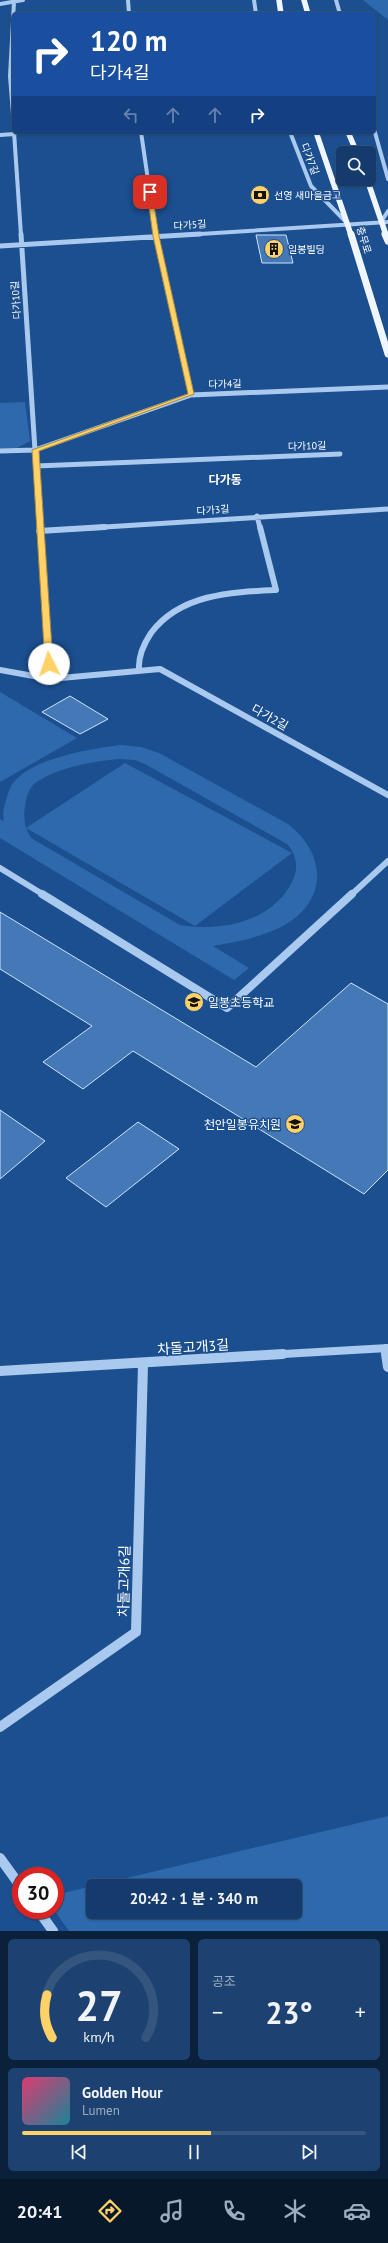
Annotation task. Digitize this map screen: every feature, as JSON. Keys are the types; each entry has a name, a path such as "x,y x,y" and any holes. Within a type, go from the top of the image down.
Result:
{"main road":[{"path":"279,0 281,12"},
{"path":"304,0 307,12"},
{"name":"충무로","path":"317,134 348,224 388,354"},
{"path":"349,134 354,146"},
{"name":"충무로","path":"369,186 388,241"}],"street":[{"path":"0,4 23,0"},
{"path":"128,0 129,12"},
{"path":"254,0 256,12"},
{"path":"336,0 339,12"},
{"path":"14,2 14,12"},
{"path":"0,135 12,133"},
{"name":"다가10길","path":"14,134 39,532 50,678"},
{"path":"141,134 156,236 191,394"},
{"name":"다가7길","path":"291,134 310,186 348,224"},
{"path":"375,134 388,179"},
{"path":"381,222 388,211"},
{"name":"다가5길","path":"0,246 388,222"},
{"name":"다가4길","path":"0,451 35,450 191,394 388,387"},
{"name":"다가10길","path":"36,466 340,454"},
{"name":"다가3길","path":"39,532 257,516 388,509"},
{"path":"140,670 138,655 154,626 171,612 194,600 230,592 276,590 257,516"},
{"name":"다가2길","path":"0,670 50,678 160,669 388,795"},
{"path":"0,868 226,1008 388,861"},
{"path":"386,1348 388,1367"},
{"name":"차돌고개3길","path":"0,1371 143,1364 386,1348"},
{"name":"차돌고개6길","path":"0,1727 136,1632 143,1364"},
{"path":"0,1858 12,1875"},
{"path":"44,1919 53,1931"}],"shaded area":[{"path":"363,0 388,0 388,20"},
{"path":"25,402 30,441 17,448 0,449 0,403"},
{"path":"0,692 77,738 0,782"},
{"path":"120,745 141,747 159,753 288,824 301,836 310,850 316,864 317,878 314,892 308,905 296,917 281,927 256,937 213,946 249,968 234,980 0,838 0,819 4,821 3,816 8,793 13,783 22,774 34,767 63,756","holes":["109,760 135,760 145,764 287,844 293,852 296,861 295,875 284,894 273,906 260,915 229,925 213,927 180,925 31,838 27,831 24,811 30,789 34,784 42,778 75,766"]},
{"path":"125,763 292,853 195,926 26,828"},
{"path":"388,1816 388,1931 69,1931 60,1919 64,1919 64,1893 86,1888 86,1919 302,1919 302,1879 122,1879"}],"building":[{"name":"일봉빌딩","path":"256,235 286,235 293,263 262,263"},
{"path":"70,696 108,719 80,734 42,712"},
{"path":"0,912 256,1067 351,983 388,1004 388,1170 364,1194 133,1051 83,1089 43,1062 92,1026 0,969"},
{"path":"0,1110 45,1141 0,1179"},
{"path":"138,1122 179,1149 106,1207 66,1178"}],"place":[{"name":"선영 새마을금고","path":"260,195"},
{"name":"일봉빌딩","path":"274,249"},
{"name":"일봉초등학교","path":"194,1002"},
{"name":"천안일봉유치원","path":"295,1124"}],"district":[{"name":"다가동","path":"225,479"}],"route":[{"path":"49,664 39,532 35,450 191,394 156,236 150,192"}]}
